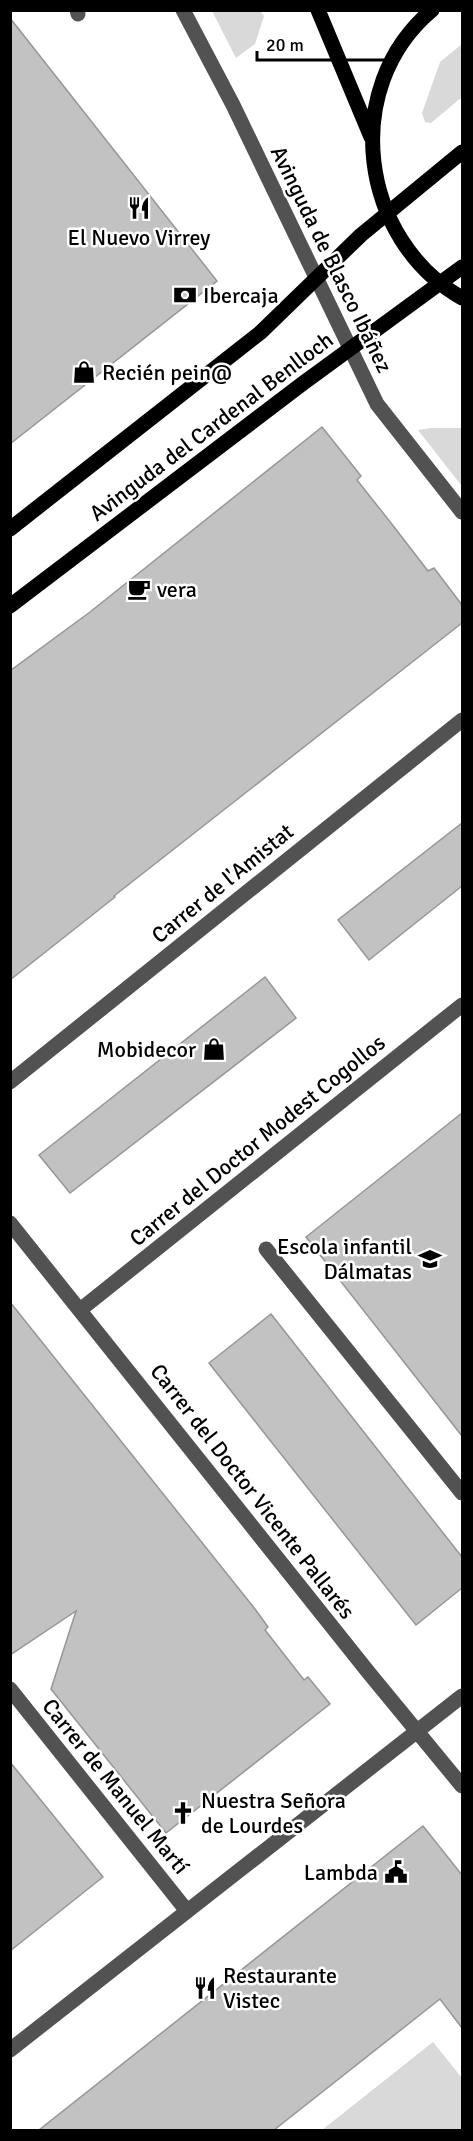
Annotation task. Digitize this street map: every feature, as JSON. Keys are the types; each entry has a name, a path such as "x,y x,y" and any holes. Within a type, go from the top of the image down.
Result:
{"main road":[{"path":"318,10 372,139"},
{"path":"432,10 410,33 394,57 375,111 372,139 377,185 387,215 398,235 410,253 442,284 462,298"},
{"name":"Avinguda del Cardenal Benlloch","path":"10,529 261,332 360,235 462,152"},
{"name":"Avinguda del Cardenal Benlloch","path":"10,606 462,267"}],"street":[{"name":"Avinguda de Blasco Ibáñez","path":"183,10 233,105 377,404 462,512"},
{"name":"Carrer de l'Amistat","path":"10,1082 462,720"},
{"name":"Carrer del Doctor Modest Cogollos","path":"80,1310 462,1005"},
{"name":"Carrer del Doctor Vicente Pallarés","path":"10,1223 462,1786"},
{"path":"266,1250 462,1492"},
{"name":"Carrer de Manuel Martí","path":"10,1689 187,1911"},
{"path":"10,2050 462,1695"}],"shaded area":[{"path":"212,11 260,11 264,16 255,44 236,58"},
{"path":"462,44 462,97 431,123 425,122 422,113 440,62"},
{"path":"462,428 461,485 418,430"},
{"path":"433,2042 462,2078 462,2130 322,2130"}],"building":[{"path":"10,18 217,281 10,444"},
{"path":"322,427 361,476 357,480 428,571 434,568 462,605 462,623 10,980 10,671 90,612"},
{"path":"462,823 462,886 369,960 338,920"},
{"path":"265,977 296,1018 70,1193 39,1155"},
{"path":"462,1113 462,1436 306,1237"},
{"path":"10,1302 255,1609 268,1627 265,1630 304,1680 308,1677 330,1704 166,1833 51,1689 76,1611 10,1655"},
{"path":"271,1314 462,1557 462,1588 416,1625 209,1363"},
{"path":"10,1762 103,1877 10,1951"},
{"path":"423,1826 462,1875 462,2028 440,1999 274,2130 39,2130"}],"place":[{"name":"El Nuevo Virrey","path":"139,208"},
{"name":"Ibercaja","path":"185,295"},
{"name":"Recién pein@","path":"84,372"},
{"name":"vera","path":"139,589"},
{"name":"Mobidecor","path":"214,1049"},
{"name":"Escola infantil Dálmatas","path":"430,1259"},
{"name":"Nuestra Señora de Lourdes","path":"183,1813"},
{"name":"Lambda","path":"396,1872"},
{"name":"Restaurante Vistec","path":"205,1988"}]}
